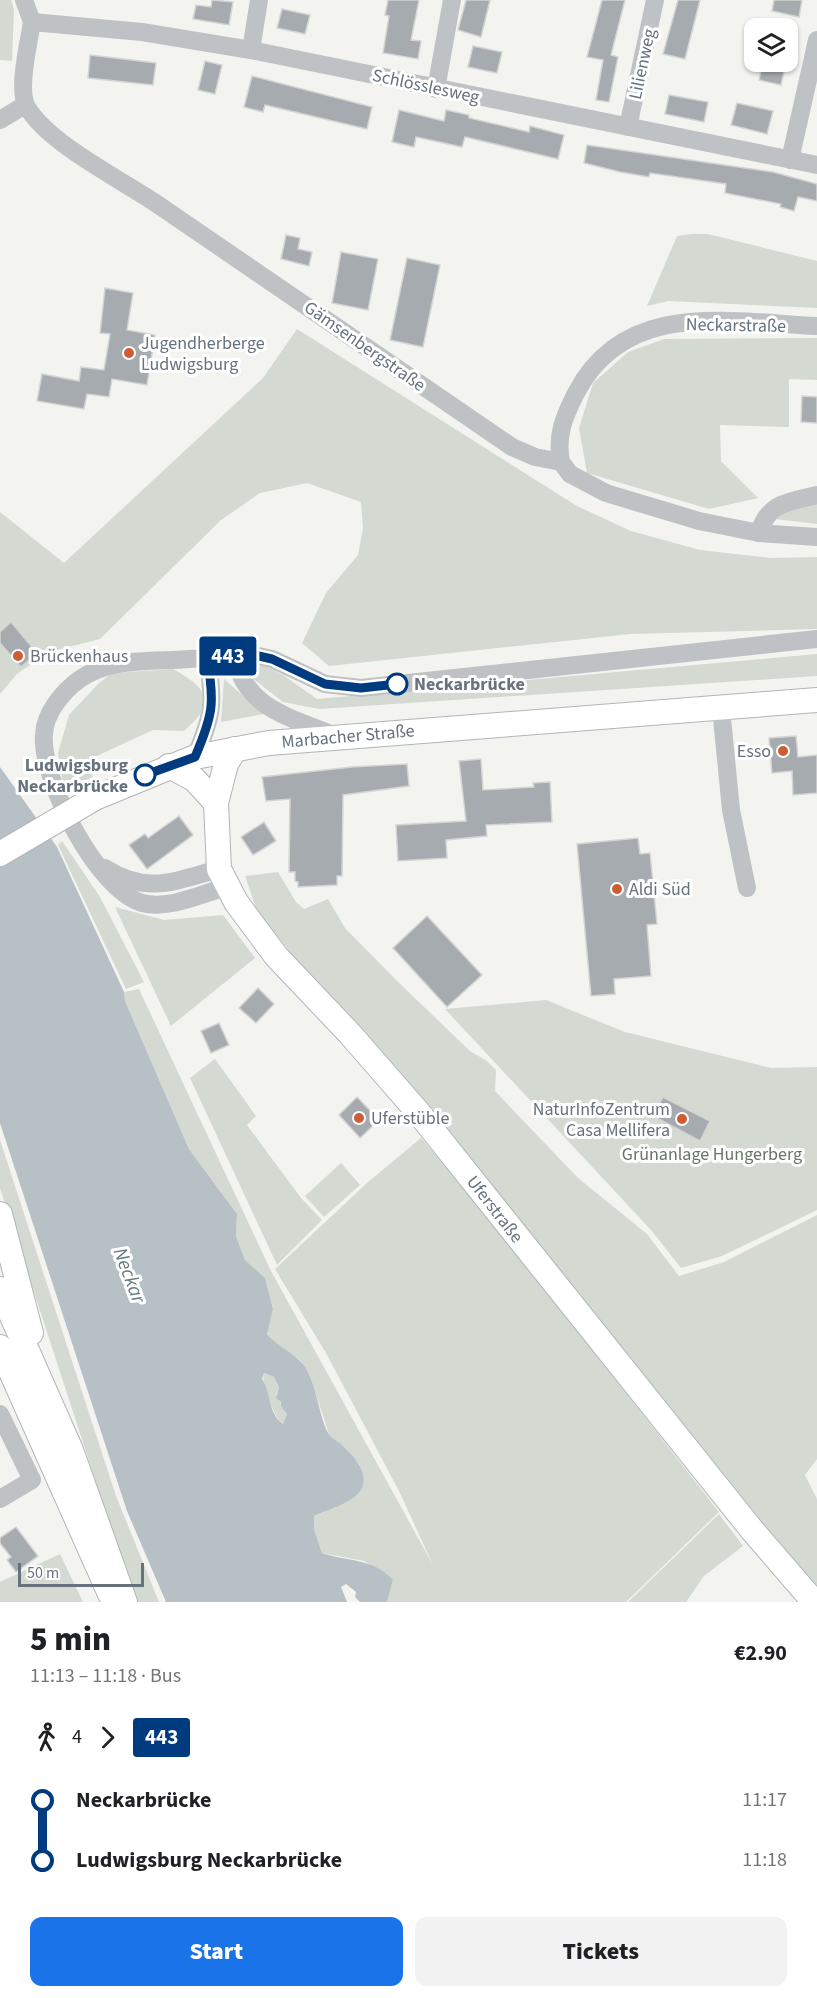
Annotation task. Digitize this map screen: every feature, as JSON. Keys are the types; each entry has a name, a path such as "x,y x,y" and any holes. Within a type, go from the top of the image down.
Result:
{"main road":[{"name":"Marbacher Straße","path":"0,854 95,798 169,766 195,757 235,748 335,736 817,700"},
{"path":"223,878 216,803 226,764 235,748"},
{"path":"169,766 194,778 216,803"},
{"name":"Uferstraße","path":"223,878 276,956 350,1034 418,1112 745,1521 814,1602"},
{"path":"0,1214 21,1286 42,1380"},
{"path":"0,1289 42,1380 94,1509 125,1602"},
{"path":"0,1347 31,1412 101,1578 115,1602"}],"street":[{"path":"0,120 25,105 25,73 32,22 24,0"},
{"path":"251,50 259,0"},
{"path":"436,89 452,0"},
{"name":"Lilienweg","path":"628,127 655,0"},
{"name":"Schlösslesweg","path":"32,22 142,32 251,50 817,165"},
{"path":"790,160 817,40"},
{"name":"Gämsenbergstraße","path":"25,105 37,122 53,136 138,191 512,447 535,457 561,462 570,474 606,493 699,521 759,533 817,537"},
{"name":"Neckarstraße","path":"561,462 558,447 559,431 585,376 602,357 618,344 650,327 700,321 817,326"},
{"path":"759,533 764,516 773,508 817,495"},
{"path":"223,878 165,904 143,903 122,894 112,885 57,796 44,749 44,732 48,718 57,702 72,685 103,668 122,663 235,655 267,658 325,684 361,688 817,639"},
{"path":"235,655 243,684 256,699 272,709 335,736"},
{"path":"195,757 206,732 213,703 207,658"},
{"path":"721,708 731,810 747,888"},
{"path":"0,1414 32,1480 0,1499"}],"green space":[{"path":"0,0 11,0 14,9 12,61 0,60"},
{"path":"708,234 817,261 817,308 668,301 647,306 677,236"},
{"path":"297,329 577,506 631,531 700,550 771,558 817,557 817,629 630,634 329,666 302,643 326,593 358,555 363,528 361,502 307,483 260,493 221,520 100,639 49,652 17,674 0,694 0,512 64,563 263,378"},
{"path":"817,338 817,380 789,379 789,427 720,425 721,461 758,498 709,509 587,473 579,428 593,383 628,352 664,339"},
{"path":"817,490 817,524 776,519 781,512"},
{"path":"817,654 817,676 319,709 283,702 252,678 261,664 283,675 317,699"},
{"path":"173,669 194,683 204,696 204,704 195,721 184,731 153,730 86,761 93,777 64,790 58,753 69,715 98,684 112,673"},
{"path":"224,679 264,714 221,722"},
{"path":"62,841 100,897 144,982 126,989 58,845"},
{"path":"278,872 296,902 304,909 328,899 345,928 397,981 470,1051 487,1061 496,1070 495,1091 578,1178 647,1234 679,1276 724,1262 817,1215 817,1459 805,1475 817,1499 817,1602 265,921 256,908 245,876"},
{"path":"115,907 164,920 223,915 255,958 171,1026"},
{"path":"139,989 271,1271 433,1565 399,1491 326,1353 275,1269 367,1183 421,1138 479,1205 719,1512 626,1602 387,1602 393,1580 364,1561 322,1553 314,1529 314,1516 350,1500 360,1465 345,1447 330,1437 310,1376 300,1360 278,1346 267,1333 273,1309 265,1278 245,1260 236,1236 237,1214 189,1149 125,1001 124,992"},
{"name":"Grünanlage Hungerberg","path":"546,1000 625,1032 771,1068 817,1067 817,1210 722,1256 681,1268 651,1230 445,1009"},
{"path":"215,1059 256,1116 247,1125 301,1198 322,1220 277,1265 190,1078"},
{"path":"0,1140 116,1496 159,1602 135,1602 0,1188"},
{"path":"341,1163 360,1185 324,1217 305,1196"},
{"path":"264,1373 274,1377 279,1387 276,1395 287,1414 283,1424 269,1399 264,1384"},
{"path":"719,1514 743,1546 704,1576 686,1602 628,1602"},
{"path":"60,1554 83,1602 0,1602 0,1582"}],"water":[{"name":"Neckar","path":"0,767 57,847 124,992 125,1001 189,1149 237,1214 236,1236 245,1260 265,1278 273,1309 267,1334 299,1360 305,1368 327,1430 331,1437 351,1454 362,1470 364,1482 354,1498 314,1516 314,1529 322,1553 369,1564 385,1573 393,1580 387,1602 360,1602 355,1597 356,1592 346,1584 341,1587 347,1602 166,1602 127,1511 0,1123","holes":["264,1373 274,1377 279,1387 276,1398 281,1402 287,1414 283,1424 272,1409 262,1379"]}],"building":[{"path":"212,0 233,2 229,25 193,19 196,5 211,7"},
{"path":"388,0 419,0 411,40 421,41 418,59 383,53 389,16 385,15"},
{"path":"466,0 490,0 481,37 458,30"},
{"path":"602,0 625,0 611,55 618,57 609,102 596,100 603,60 587,57"},
{"path":"678,0 700,0 685,59 663,54"},
{"path":"774,0 802,0 799,17 772,11"},
{"path":"282,9 310,15 305,34 277,28"},
{"path":"473,46 502,52 497,73 468,67"},
{"path":"90,55 156,63 153,85 88,78"},
{"path":"205,61 222,65 215,94 198,90"},
{"path":"761,72 784,72 781,85 759,80"},
{"path":"252,76 372,107 367,129 265,105 263,112 244,107"},
{"path":"669,95 708,102 704,122 665,114"},
{"path":"737,103 773,111 767,134 731,125"},
{"path":"399,110 444,121 446,110 469,115 469,118 529,132 530,126 564,135 558,159 465,137 462,147 416,137 414,147 392,142"},
{"path":"587,145 773,172 817,184 817,201 798,197 794,211 780,207 781,204 725,193 726,184 650,173 649,177 620,172 584,163"},
{"path":"286,235 300,238 298,249 312,252 309,266 281,259"},
{"path":"341,252 378,259 368,310 332,303"},
{"path":"407,258 440,265 423,347 390,340"},
{"path":"105,288 133,293 127,330 155,335 147,385 112,379 109,397 87,394 84,409 37,401 42,374 79,381 81,367 104,370 110,334 100,333"},
{"path":"802,396 817,397 817,423 801,422"},
{"path":"11,622 37,653 21,667 0,643 0,632"},
{"path":"796,736 798,757 817,755 817,793 793,795 792,771 772,773 769,738"},
{"path":"481,759 483,790 534,787 533,783 550,782 552,822 486,825 487,836 446,840 447,858 398,861 396,825 466,821 459,761"},
{"path":"407,764 409,786 343,795 342,876 337,876 337,885 298,887 295,872 289,872 290,799 266,801 262,777 352,767"},
{"path":"179,816 193,835 147,869 129,845 145,834 148,838"},
{"path":"264,822 276,841 253,855 241,837"},
{"name":"Aldi Süd","path":"638,838 640,854 650,853 657,924 647,925 651,976 614,979 615,994 591,996 577,844"},
{"path":"427,916 482,975 447,1007 393,948"},
{"path":"258,988 274,1004 256,1023 239,1008"},
{"path":"219,1023 229,1045 211,1053 201,1031"},
{"name":"Uferstüble","path":"357,1097 379,1120 360,1138 339,1115"},
{"name":"NaturInfoZentrum Casa Mellifera","path":"663,1097 710,1121 700,1141 653,1116"},
{"path":"16,1527 38,1556 16,1572 7,1560 11,1557 0,1543 0,1538"}],"bus line":[{"name":"443","path":"145,775 195,757 210,720 213,703 207,658 254,655 272,659 325,684 361,688 397,684"}],"place":[{"name":"Jugendherberge Ludwigsburg","path":"129,353"},
{"name":"Brückenhaus","path":"18,656"},
{"name":"Neckarbrücke","path":"397,684"},
{"name":"Esso","path":"783,751"},
{"name":"Ludwigsburg Neckarbrücke","path":"145,775"},
{"name":"Aldi Süd","path":"617,889"},
{"name":"Uferstüble","path":"359,1118"},
{"name":"NaturInfoZentrum Casa Mellifera","path":"682,1119"}]}
